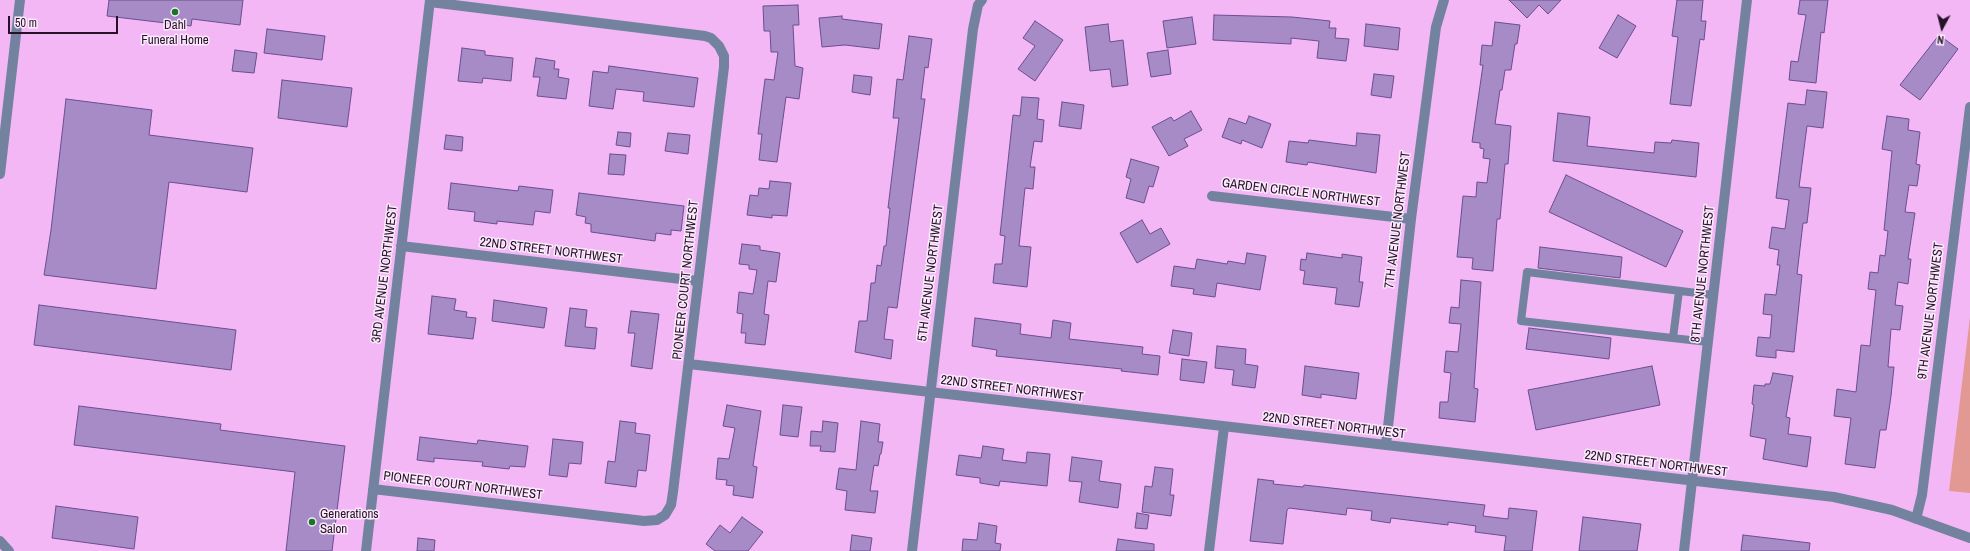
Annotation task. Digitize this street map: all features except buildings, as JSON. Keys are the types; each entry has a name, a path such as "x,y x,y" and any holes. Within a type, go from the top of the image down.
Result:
{"street":[{"path":"0,174 20,0"},
{"name":"5TH AVENUE NORTHWEST","path":"912,551 973,29 978,5 982,0"},
{"name":"7TH AVENUE NORTHWEST","path":"1386,445 1411,219 1436,27 1444,0"},
{"name":"8TH AVENUE NORTHWEST","path":"1684,551 1747,0"},
{"name":"3RD AVENUE NORTHWEST","path":"366,551 430,1"},
{"name":"PIONEER COURT NORTHWEST","path":"373,489 644,521 662,518 671,505 724,67 724,56 711,38 430,1"},
{"name":"9TH AVENUE NORTHWEST","path":"1916,519 1922,495 1970,107"},
{"name":"GARDEN CIRCLE NORTHWEST","path":"1212,196 1411,219"},
{"name":"22ND STREET NORTHWEST","path":"402,246 698,282"},
{"name":"22ND STREET NORTHWEST","path":"689,364 1834,497 1892,510 1970,538"},
{"path":"1209,551 1224,427"},
{"path":"0,542 9,551"}],"lane":[{"path":"1708,342 1521,321 1527,272 1713,296"},
{"path":"1673,338 1679,291"}],"shaded area":[{"path":"1970,317 1970,493 1949,491"}],"place":[{"name":"Dahl Funeral Home","path":"175,12"},
{"name":"Generations Salon","path":"312,522"}]}
